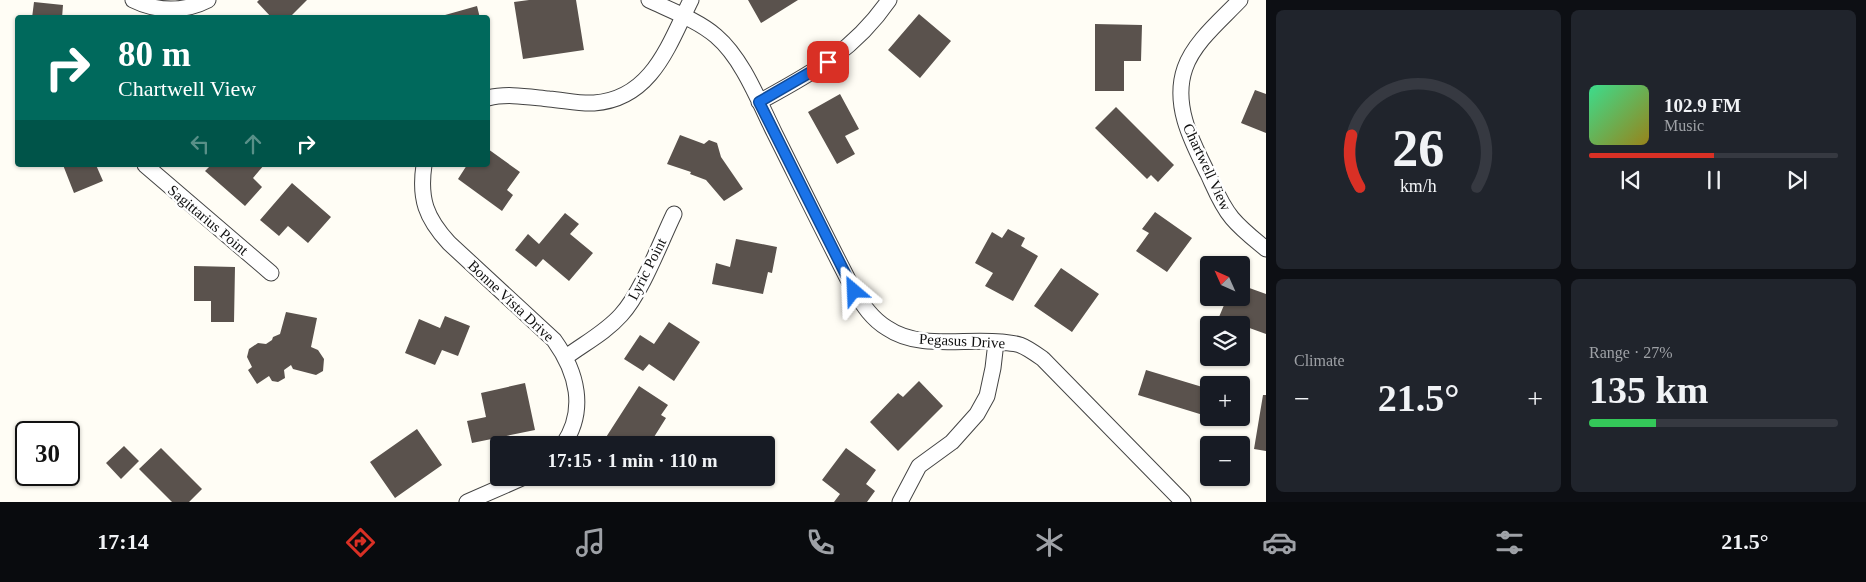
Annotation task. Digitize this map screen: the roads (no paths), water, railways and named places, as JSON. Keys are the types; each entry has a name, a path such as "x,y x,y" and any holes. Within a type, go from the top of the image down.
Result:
{"street":[{"path":"139,8 182,9 199,5 208,0"},
{"name":"Pegasus Drive","path":"649,0 716,35 727,47 759,102 854,291 877,321 893,332 915,340 1019,344 1043,359 1182,502"},
{"path":"490,97 514,96 593,103 611,100 628,94 657,67 668,49 691,0"},
{"path":"759,102 817,70 838,55 878,16 889,0"},
{"name":"Chartwell View","path":"1240,0 1193,52 1185,68 1181,84 1181,100 1190,138 1220,202 1246,233 1266,248"},
{"name":"Sagittarius Point","path":"147,167 271,273"},
{"name":"Bonne Vista Drive","path":"424,167 423,197 428,215 437,229 449,243 554,340 566,357 573,375 577,396 576,417 569,436"},
{"name":"Lyric Point","path":"566,357 609,327 622,314 634,297 674,214"},
{"path":"900,502 918,466 952,442 977,414 987,396 996,342"},
{"path":"467,502 504,486"}]}
